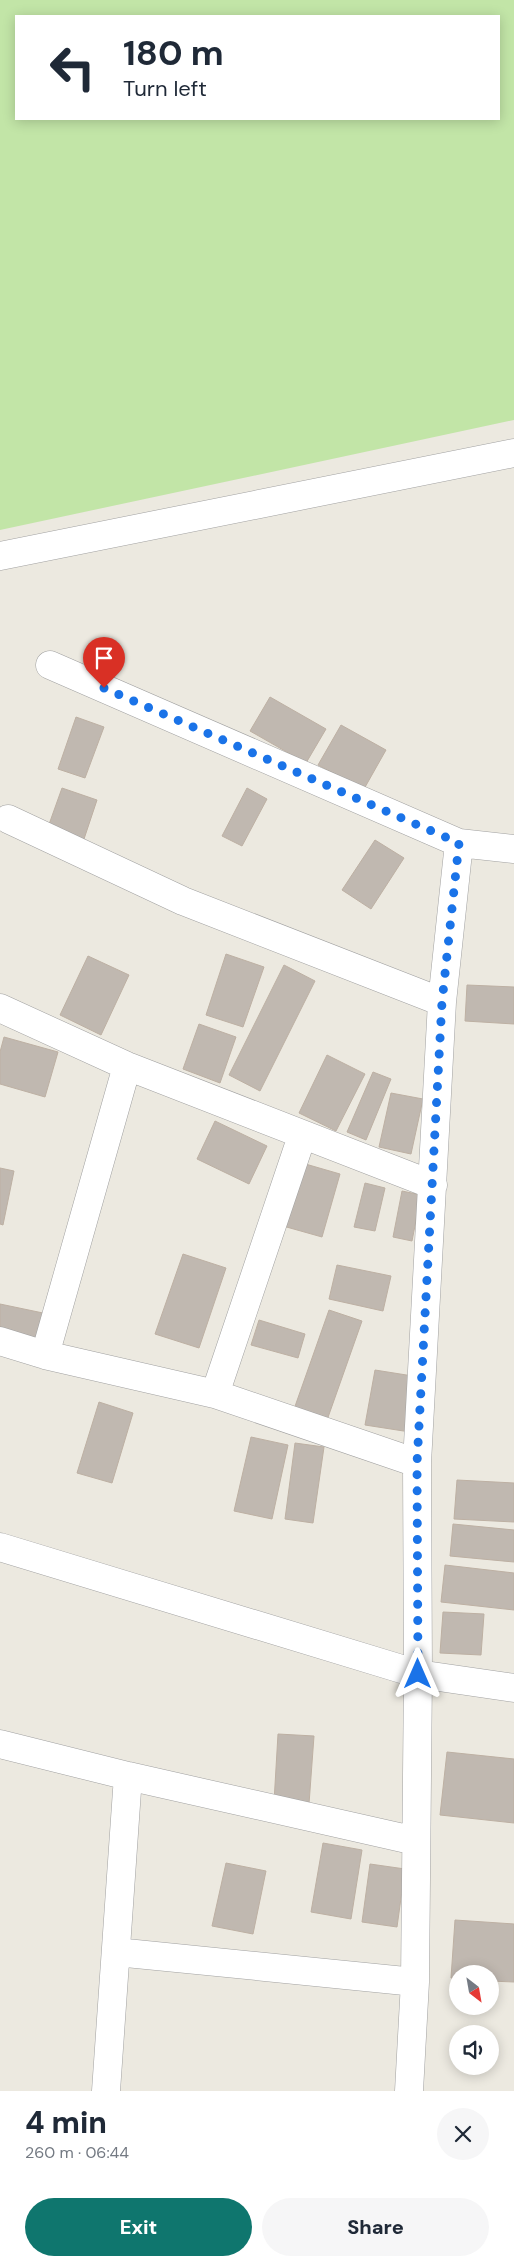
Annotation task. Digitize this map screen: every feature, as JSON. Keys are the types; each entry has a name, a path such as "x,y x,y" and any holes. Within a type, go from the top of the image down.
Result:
{"street":[{"path":"0,556 514,453"},
{"path":"50,665 459,843 514,849"},
{"path":"8,820 183,902 442,1002"},
{"path":"409,2091 415,1982 418,1674 417,1463 442,1002 459,843"},
{"path":"0,1008 127,1066 302,1136 433,1185"},
{"path":"45,1355 127,1066"},
{"path":"215,1394 302,1136"},
{"path":"0,1341 45,1355 215,1394 417,1463"},
{"path":"0,1546 418,1674 514,1688"},
{"path":"0,1744 128,1776 416,1841"},
{"path":"106,2091 128,1776"},
{"path":"116,1952 415,1982"}],"green space":[{"path":"0,0 514,0 514,420 0,530"}],"building":[{"path":"270,697 326,729 306,763 250,731"},
{"path":"76,717 104,727 85,778 58,769"},
{"path":"341,725 386,750 364,789 318,765"},
{"path":"62,788 97,800 83,842 47,830"},
{"path":"247,788 267,799 242,846 222,836"},
{"path":"375,840 404,858 371,909 342,890"},
{"path":"226,954 264,967 243,1027 206,1015"},
{"path":"88,956 129,975 101,1035 60,1015"},
{"path":"284,965 315,981 260,1091 229,1075"},
{"path":"467,985 514,987 514,1024 465,1021"},
{"path":"199,1024 236,1037 220,1083 183,1069"},
{"path":"4,1037 58,1052 45,1097 0,1084 0,1052"},
{"path":"327,1055 365,1074 336,1131 299,1113"},
{"path":"373,1072 391,1079 366,1140 347,1132"},
{"path":"391,1093 423,1099 411,1154 379,1147"},
{"path":"215,1121 267,1146 249,1184 197,1159"},
{"path":"302,1163 340,1174 322,1237 283,1226"},
{"path":"0,1168 14,1171 3,1225 0,1224"},
{"path":"365,1183 385,1188 375,1231 354,1227"},
{"path":"402,1191 421,1195 412,1241 393,1237"},
{"path":"183,1254 226,1268 199,1348 155,1334"},
{"path":"337,1265 391,1276 383,1311 329,1299"},
{"path":"0,1304 43,1313 36,1346 0,1339"},
{"path":"329,1310 362,1321 326,1423 293,1412"},
{"path":"259,1320 305,1334 298,1358 251,1345"},
{"path":"375,1370 419,1377 410,1432 365,1425"},
{"path":"99,1402 133,1413 112,1483 77,1473"},
{"path":"251,1437 288,1445 272,1519 234,1511"},
{"path":"295,1443 324,1447 313,1523 285,1519"},
{"path":"457,1480 514,1483 514,1522 454,1519"},
{"path":"453,1524 514,1530 514,1562 450,1556"},
{"path":"445,1565 514,1573 514,1610 441,1602"},
{"path":"443,1612 484,1614 481,1655 440,1653"},
{"path":"278,1734 314,1736 309,1804 274,1802"},
{"path":"447,1752 514,1759 514,1823 440,1815"},
{"path":"323,1843 362,1850 351,1919 311,1912"},
{"path":"226,1863 266,1871 253,1934 212,1926"},
{"path":"370,1864 405,1869 397,1927 362,1922"},
{"path":"455,1920 514,1924 514,1982 499,1981 499,1965 452,1965"}],"route":[{"path":"104,688 459,843 442,1002 417,1463 418,1674"}]}
